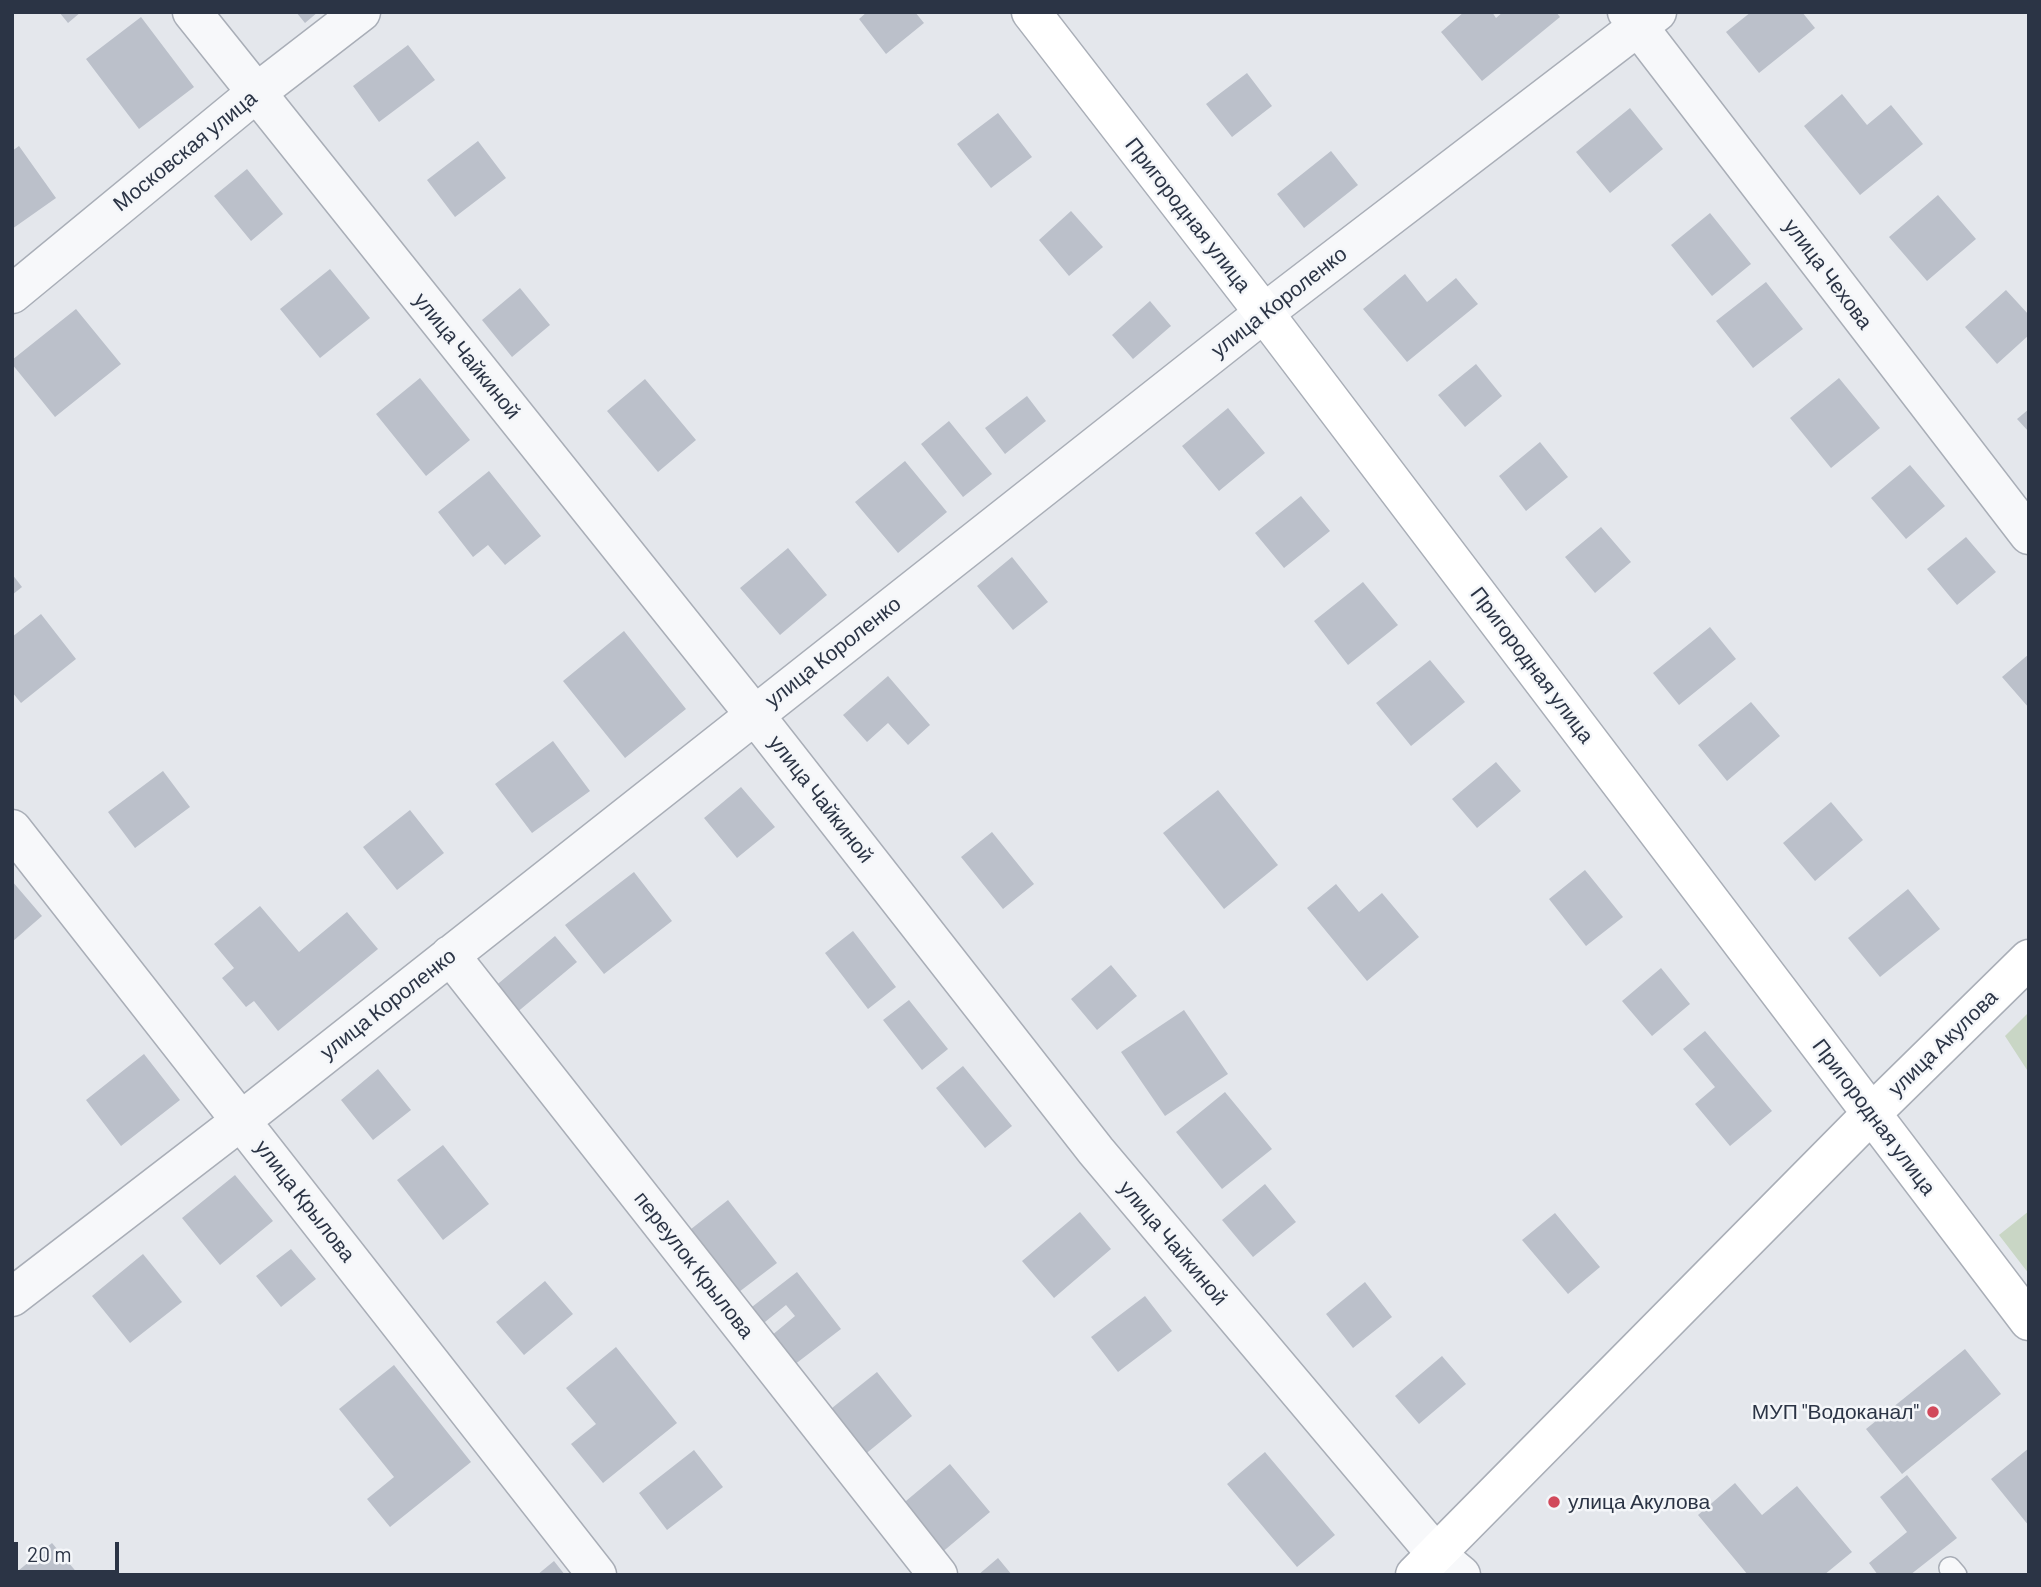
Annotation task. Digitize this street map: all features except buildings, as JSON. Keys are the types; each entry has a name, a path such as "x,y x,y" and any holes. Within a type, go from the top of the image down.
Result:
{"main road":[{"name":"Пригородная улица","path":"1031,12 1264,313 2029,1321"},
{"name":"улица Акулова","path":"1438,1568 1872,1114 2029,959"}],"street":[{"name":"улица Чайкиной","path":"192,12 754,714 1096,1151 1438,1568"},
{"name":"Московская улица","path":"12,294 256,93 362,12"},
{"name":"улица Короленко","path":"12,1297 242,1120 1641,17"},
{"name":"улица Чехова","path":"1641,17 2029,535"},
{"name":"улица Крылова","path":"12,829 597,1575"},
{"name":"переулок Крылова","path":"450,956 938,1575"}],"green space":[{"path":"2029,1012 2029,1073 2005,1036"},
{"path":"2029,1211 2029,1274 1999,1235"}],"place":[{"name":"МУП \"Водоканал\"","path":"1933,1412"},
{"name":"улица Акулова","path":"1554,1502"}]}
